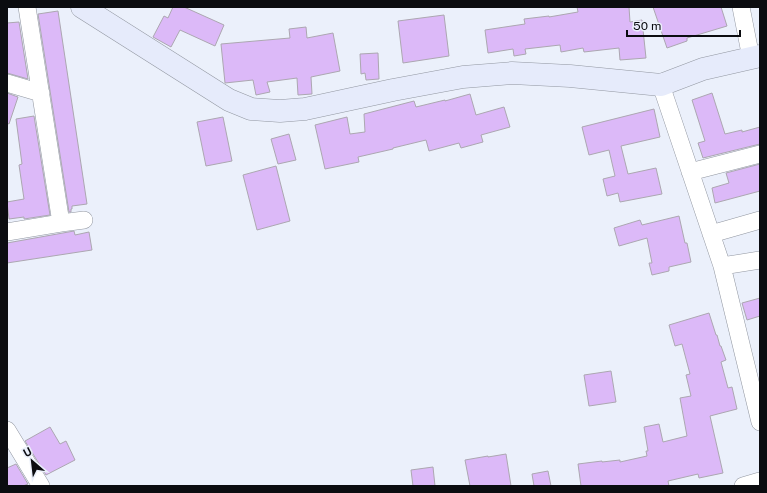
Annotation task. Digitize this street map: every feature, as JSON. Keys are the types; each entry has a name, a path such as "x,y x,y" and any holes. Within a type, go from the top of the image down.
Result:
{"street":[{"path":"27,7 61,223"},
{"path":"82,7 229,100 251,109 280,111 305,109 463,77 512,73 570,76 661,84 703,69 755,57 741,7"},
{"path":"7,83 41,93"},
{"path":"661,84 722,266 760,422"},
{"path":"690,172 760,154"},
{"path":"7,232 84,220"},
{"path":"711,234 760,220"},
{"path":"722,266 760,260"},
{"path":"9,438 41,486"},
{"path":"743,486 760,481"}],"building":[{"path":"173,7 184,7 224,25 215,46 180,30 171,47 153,37 164,16 168,18"},
{"path":"577,7 629,7 630,22 642,20 646,58 620,60 619,48 584,52 583,48 561,52 560,45 525,49 526,54 514,56 513,49 488,53 485,30 525,24 524,19 549,17 578,12"},
{"path":"653,7 721,7 727,26 687,38 687,41 667,48"},
{"path":"58,11 87,204 72,206 71,212 69,212 38,14"},
{"path":"444,15 449,56 403,63 398,21"},
{"path":"19,22 28,79 7,73 7,23"},
{"path":"306,27 307,38 333,33 340,71 311,77 312,94 298,95 297,78 267,82 270,92 256,95 253,80 225,83 221,44 290,38 289,29"},
{"path":"378,53 379,79 366,80 365,73 361,74 360,54"},
{"path":"7,93 18,97 9,124 7,123"},
{"path":"712,93 725,134 742,130 742,132 760,127 760,144 703,158 698,143 705,141 692,100"},
{"path":"470,94 476,115 504,107 510,127 481,135 483,142 461,148 459,143 429,151 426,140 358,157 359,162 325,169 315,125 347,117 350,134 365,132 364,114 414,101 416,107"},
{"path":"654,109 660,137 621,146 628,174 656,168 662,194 620,202 618,193 607,196 603,179 615,176 609,150 589,155 582,127"},
{"path":"34,116 50,215 24,219 24,217 9,219 7,202 24,199 19,165 22,164 16,119"},
{"path":"223,117 232,161 206,166 197,122"},
{"path":"289,134 296,160 278,164 271,139"},
{"path":"760,164 760,191 715,203 712,188 729,183 726,173"},
{"path":"276,166 290,221 257,230 243,175"},
{"path":"679,216 691,262 669,267 669,271 652,275 649,263 652,263 647,238 619,246 614,228 640,220 642,225"},
{"path":"74,231 75,235 89,232 92,250 7,263 7,243"},
{"path":"760,298 760,316 747,320 742,303"},
{"path":"709,313 726,360 721,362 728,388 732,387 737,409 710,416 723,473 699,478 698,474 668,481 669,486 581,486 578,464 620,460 620,462 647,456 646,451 648,451 644,427 659,424 663,442 687,436 680,398 691,396 686,375 690,374 682,344 675,346 669,325"},
{"path":"611,371 616,402 589,406 584,375"},
{"path":"50,427 60,444 66,441 75,460 46,475 25,441"},
{"path":"506,454 511,486 470,486 465,460"},
{"path":"16,464 28,484 23,486 7,486 7,468"},
{"path":"433,467 435,486 413,486 411,470"},
{"path":"548,471 551,486 534,486 532,474"}]}
